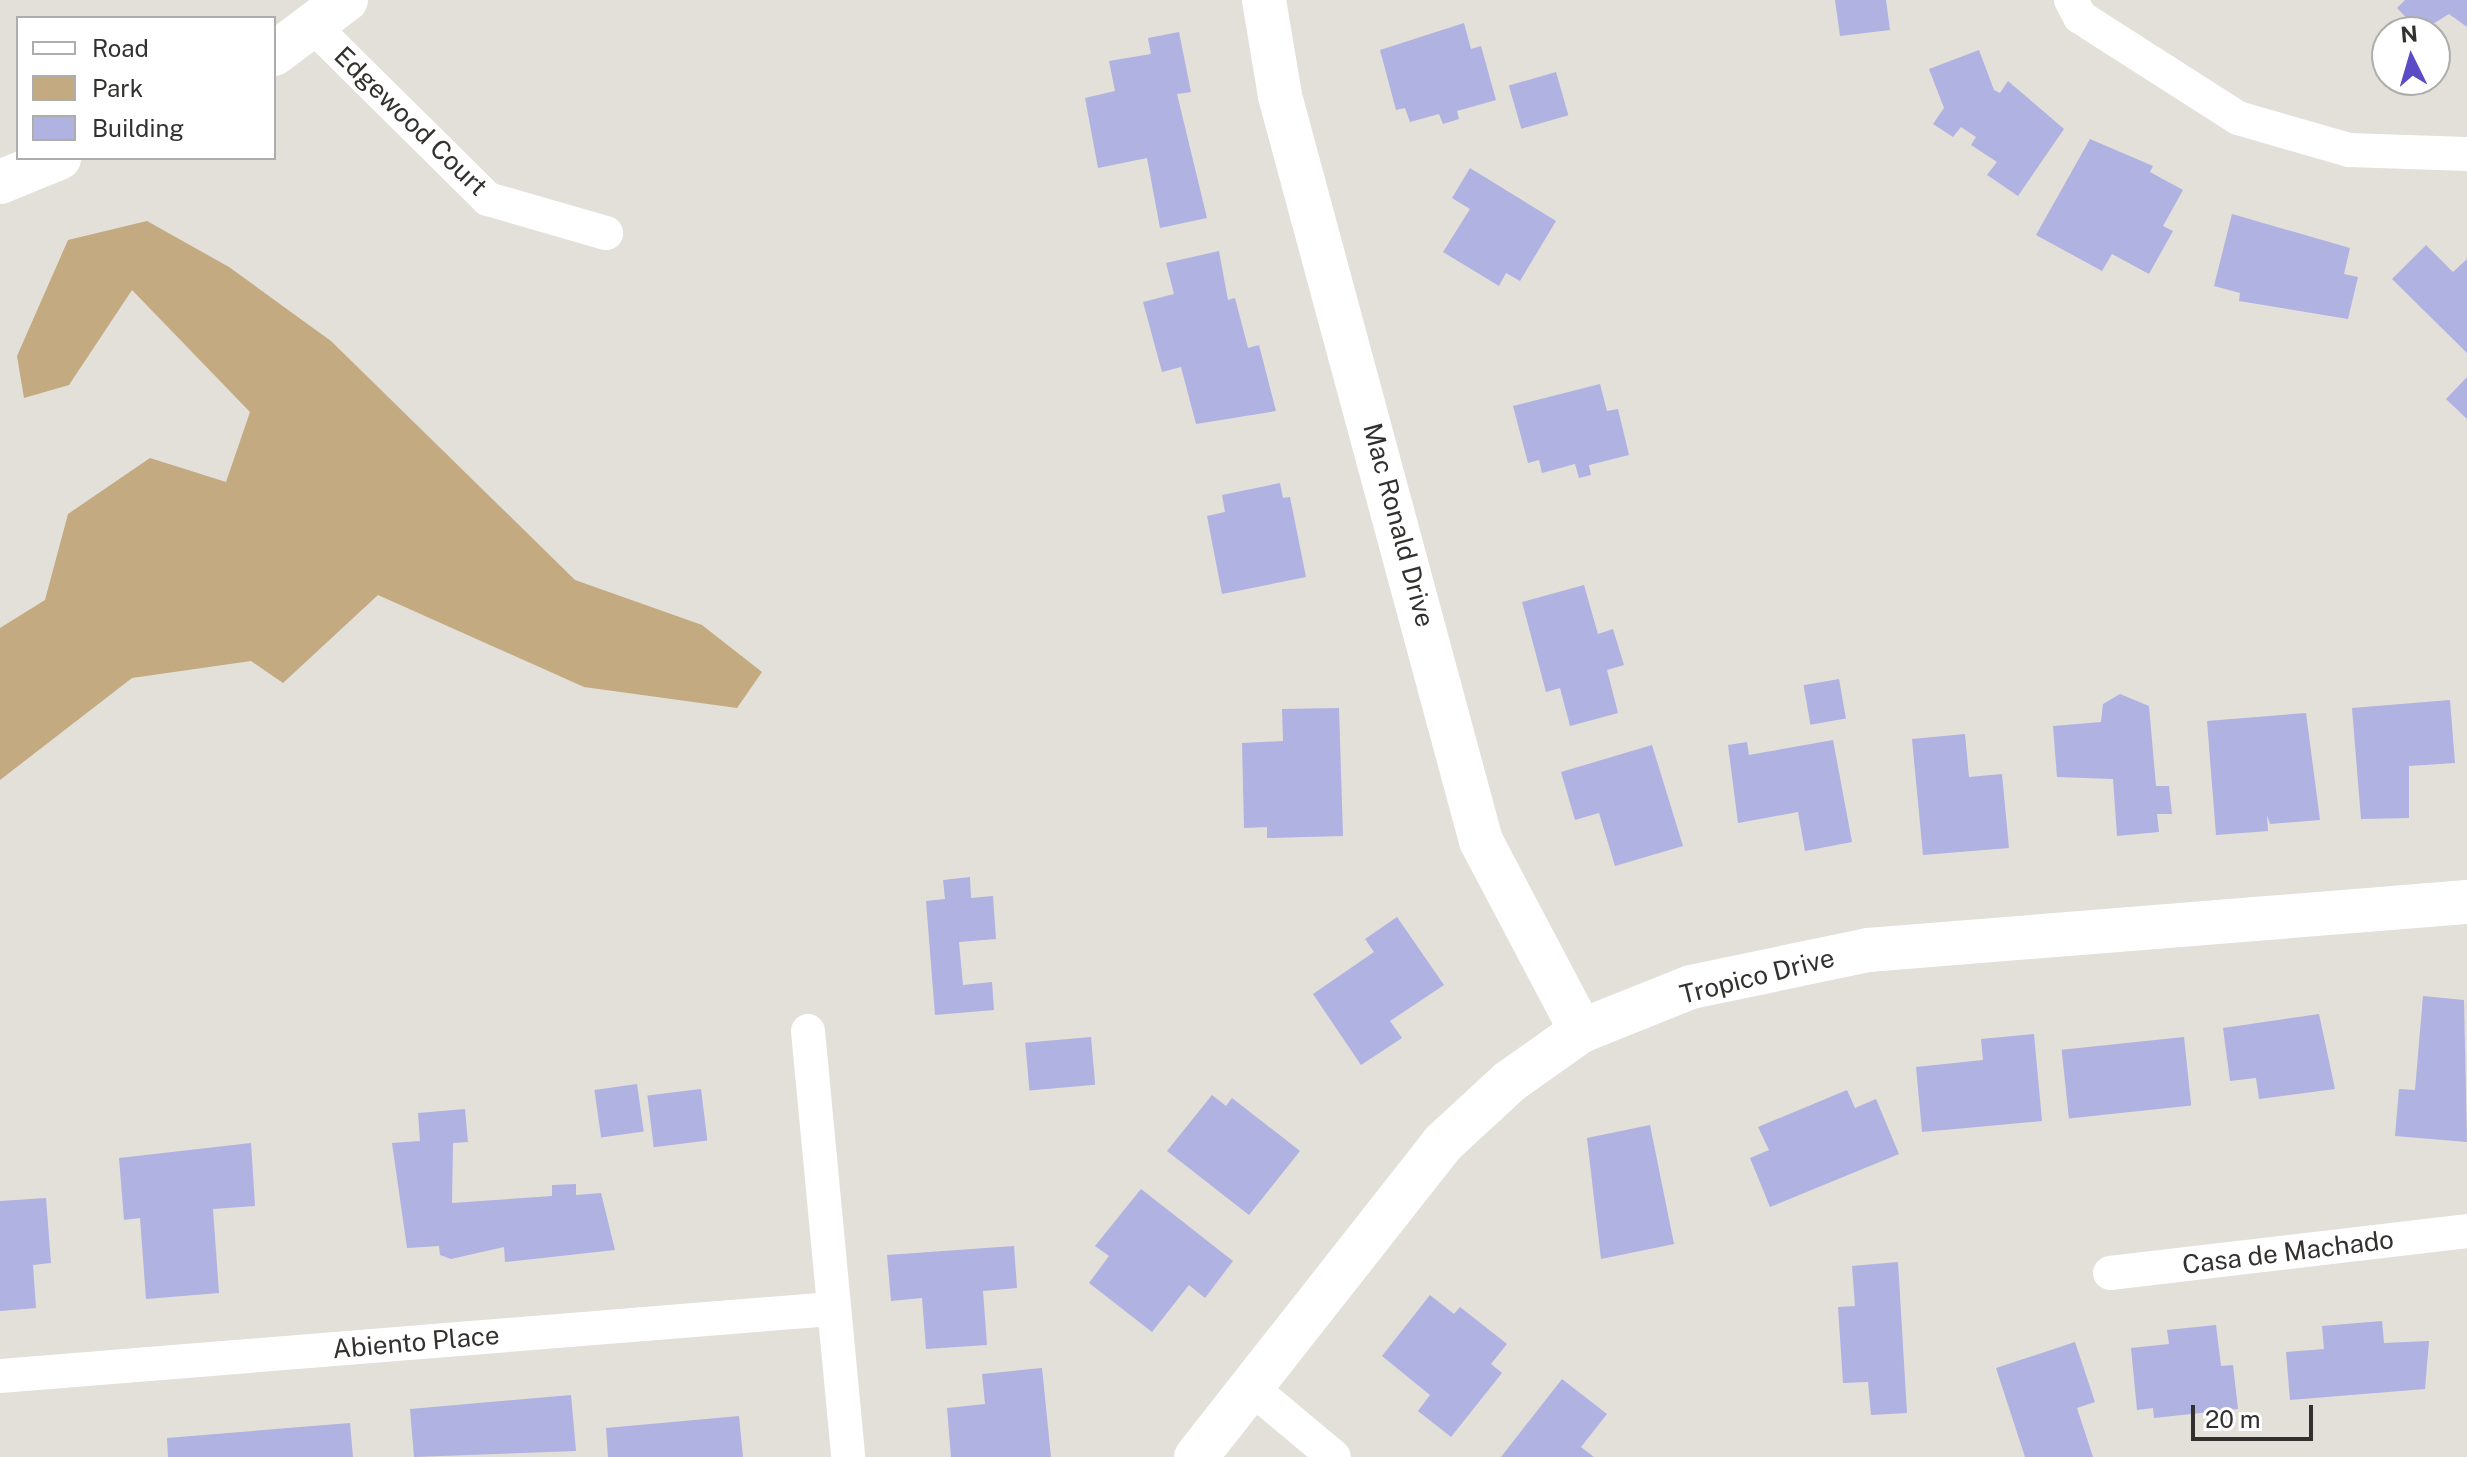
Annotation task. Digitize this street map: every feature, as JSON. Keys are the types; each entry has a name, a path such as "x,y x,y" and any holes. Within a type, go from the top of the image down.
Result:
{"street":[{"name":"Mac Ronald Drive","path":"1264,0 1280,96 1481,841 1581,1031"},
{"path":"2071,0 2080,17 2238,118 2349,150 2467,154"},
{"path":"276,53 330,13"},
{"name":"Edgewood Court","path":"330,13 488,199 606,233"},
{"path":"0,182 54,160"},
{"name":"Tropico Drive","path":"1196,1457 1254,1390 1443,1143 1509,1082 1581,1031 1691,987 1868,950 2467,902"},
{"path":"808,1031 831,1309 848,1457"},
{"name":"Casa de Machado","path":"2110,1273 2467,1231"},
{"name":"Abiento Place","path":"0,1376 831,1309"},
{"path":"1254,1390 1334,1457"}],"green space":[{"path":"147,221 229,267 331,341 575,580 702,625 762,672 737,708 584,687 378,595 283,683 251,661 132,678 0,780 0,628 45,600 68,514 150,458 226,482 250,412 132,290 69,385 24,398 17,356 68,240"}],"building":[{"path":"1835,0 1886,0 1890,30 1840,36"},
{"path":"2405,0 2467,0 2467,27 2449,14 2405,16 2397,8"},
{"path":"1464,23 1471,49 1481,46 1496,100 1457,111 1459,119 1443,124 1439,114 1410,122 1405,108 1396,110 1380,50"},
{"path":"1179,32 1191,92 1177,94 1207,218 1160,228 1147,158 1098,168 1085,98 1115,91 1109,61 1151,54 1148,38"},
{"path":"1979,50 1994,90 2000,93 2008,81 2064,129 2018,196 1987,175 1997,162 1971,145 1976,137 1961,127 1953,137 1933,124 1944,108 1929,69"},
{"path":"1556,72 1568,115 1521,129 1509,86"},
{"path":"2090,139 2153,166 2150,172 2183,190 2163,226 2173,231 2149,274 2112,254 2102,271 2036,235"},
{"path":"1470,168 1556,221 1520,281 1506,273 1499,286 1443,252 1470,209 1452,198"},
{"path":"2232,214 2350,248 2344,274 2358,277 2348,319 2239,301 2240,293 2214,286"},
{"path":"2426,245 2453,272 2467,259 2467,353 2392,279"},
{"path":"1219,251 1228,300 1235,298 1248,348 1259,345 1276,411 1196,424 1181,367 1162,372 1143,302 1174,294 1166,263"},
{"path":"2467,377 2467,419 2446,399"},
{"path":"1600,384 1607,411 1618,409 1629,455 1589,465 1591,475 1579,478 1575,464 1542,473 1539,460 1528,463 1513,406"},
{"path":"1280,483 1283,498 1290,497 1306,577 1222,594 1207,516 1225,512 1222,495"},
{"path":"1584,585 1598,634 1613,629 1624,665 1607,670 1618,713 1570,726 1560,688 1546,692 1522,602"},
{"path":"1839,679 1846,718 1810,725 1804,685"},
{"path":"2120,694 2149,706 2156,786 2169,786 2172,814 2157,814 2159,832 2117,836 2113,779 2057,777 2053,726 2101,722 2103,704"},
{"path":"2450,700 2455,763 2409,766 2409,818 2361,819 2352,708"},
{"path":"1339,708 1343,836 1267,838 1267,827 1244,828 1242,743 1283,741 1282,709"},
{"path":"2306,713 2320,820 2270,824 2267,815 2268,831 2216,835 2207,721"},
{"path":"1965,734 1969,777 2002,774 2009,848 1923,855 1912,739"},
{"path":"1833,740 1852,842 1805,851 1798,812 1738,823 1728,745 1747,742 1749,755"},
{"path":"1652,745 1683,846 1615,866 1599,813 1575,820 1561,772"},
{"path":"970,877 971,898 993,896 996,939 959,942 963,985 992,982 994,1010 935,1015 926,901 945,899 943,880"},
{"path":"1397,917 1444,985 1390,1021 1402,1038 1361,1065 1313,994 1374,952 1365,939"},
{"path":"2423,996 2464,1000 2467,1142 2395,1136 2399,1089 2415,1090"},
{"path":"2319,1014 2335,1089 2259,1099 2256,1078 2230,1081 2223,1028"},
{"path":"2034,1034 2042,1121 1922,1132 1916,1067 1983,1060 1981,1039"},
{"path":"1091,1037 1095,1085 1029,1091 1025,1043"},
{"path":"2184,1037 2191,1106 2069,1118 2062,1050"},
{"path":"637,1084 644,1132 601,1138 594,1090"},
{"path":"701,1089 707,1141 654,1147 647,1096"},
{"path":"1847,1090 1855,1108 1876,1099 1899,1154 1770,1207 1750,1158 1769,1150 1758,1127"},
{"path":"1212,1095 1226,1106 1232,1098 1300,1151 1249,1215 1167,1151"},
{"path":"465,1109 468,1142 453,1143 452,1203 552,1196 552,1185 576,1184 576,1195 601,1193 615,1250 505,1262 504,1247 451,1259 440,1255 439,1246 407,1248 392,1143 420,1141 418,1113"},
{"path":"1650,1125 1674,1244 1601,1259 1587,1138"},
{"path":"251,1143 255,1206 213,1209 219,1293 146,1299 140,1218 124,1220 119,1158"},
{"path":"1141,1189 1233,1261 1205,1298 1189,1285 1152,1332 1089,1283 1109,1256 1095,1246"},
{"path":"46,1198 51,1263 33,1265 36,1308 0,1311 0,1201"},
{"path":"1014,1246 1017,1288 983,1291 987,1345 926,1349 922,1298 891,1301 887,1255"},
{"path":"1898,1262 1907,1413 1871,1415 1868,1382 1843,1383 1838,1307 1855,1306 1852,1266"},
{"path":"1430,1295 1454,1314 1460,1307 1507,1344 1491,1364 1502,1373 1451,1437 1418,1411 1430,1395 1382,1356"},
{"path":"2382,1321 2384,1343 2429,1341 2425,1389 2290,1400 2286,1352 2324,1349 2322,1326"},
{"path":"2216,1325 2221,1366 2233,1365 2238,1409 2154,1418 2153,1408 2137,1410 2131,1348 2169,1344 2167,1330"},
{"path":"2075,1342 2095,1402 2077,1408 2093,1457 2025,1457 1996,1368"},
{"path":"1042,1368 1051,1457 951,1457 947,1408 985,1404 982,1374"},
{"path":"1562,1379 1607,1414 1581,1447 1594,1457 1501,1457"},
{"path":"571,1395 576,1451 414,1457 410,1409"},
{"path":"739,1416 743,1457 608,1457 606,1428"},
{"path":"350,1423 353,1457 168,1457 167,1438"}]}
